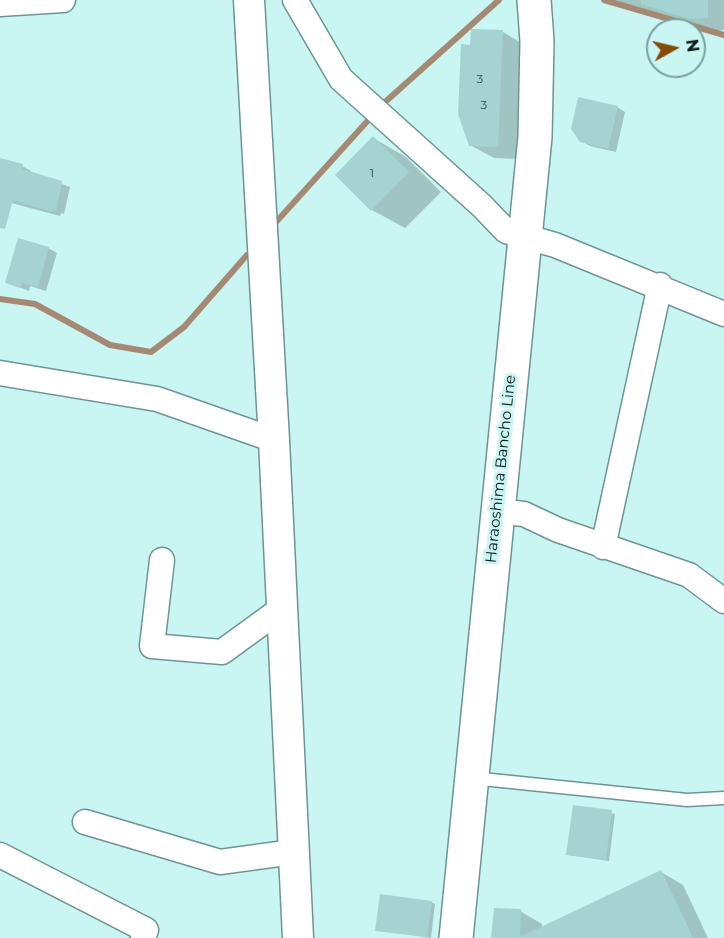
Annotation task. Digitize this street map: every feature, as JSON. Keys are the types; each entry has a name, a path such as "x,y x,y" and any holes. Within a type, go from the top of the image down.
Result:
{"main road":[{"name":"Haraoshima Bancho Line","path":"456,938 496,511 526,237 537,93 534,0"}],"street":[{"path":"0,4 63,0"},
{"path":"249,0 274,440 298,938"},
{"path":"295,0 341,79 506,231 555,245 660,285 724,314"},
{"path":"603,547 660,285"},
{"path":"0,373 156,399 274,440"},
{"path":"496,511 524,514 603,547 689,574 724,601"},
{"path":"162,560 152,646 222,652 281,609"},
{"path":"86,822 219,862 293,852"},
{"path":"0,855 146,930 143,938"}],"lane":[{"path":"471,778 687,800 724,798"}],"building":[{"path":"641,0 708,0 708,18 686,18 641,4"},
{"path":"471,29 503,30 498,147 469,146 458,114 461,44 470,45"},
{"path":"578,97 618,106 608,149 580,142 571,129"},
{"path":"373,136 409,172 371,211 335,175"},
{"path":"0,158 23,164 22,169 62,181 56,211 52,212 13,200 5,229 0,228"},
{"path":"18,238 49,247 38,287 22,283 20,288 5,283"},
{"path":"573,805 612,810 606,860 566,855"},
{"path":"661,870 693,938 491,938 494,908 521,909 520,937"},
{"path":"380,894 432,901 427,937 375,931"}],"waterway":[{"path":"384,103 499,0"},
{"path":"604,0 724,35"},
{"path":"277,221 372,116"},
{"path":"0,299 35,304 110,345 151,352 184,327 247,255"}]}
